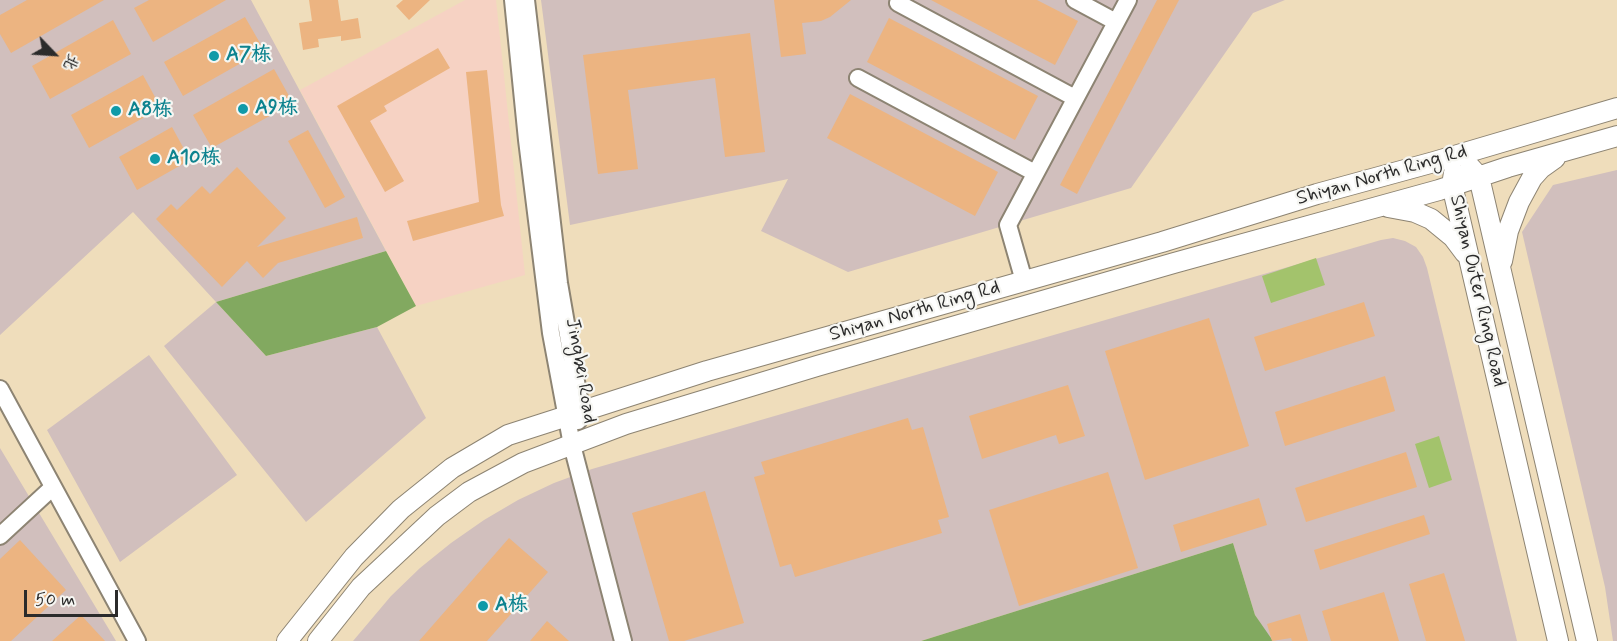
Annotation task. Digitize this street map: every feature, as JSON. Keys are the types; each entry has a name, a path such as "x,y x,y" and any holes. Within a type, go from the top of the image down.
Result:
{"main road":[{"name":"Shiyan North Ring Rd","path":"286,641 354,557 401,509 443,475 508,435 707,371 1162,242 1317,194 1617,108"},
{"name":"Shiyan North Ring Rd","path":"318,641 361,587 437,516 469,492 523,463 626,424 817,366 1617,136"},
{"path":"1502,273 1504,246 1513,214 1532,178 1541,168 1571,149"},
{"name":"Shiyan Outer Ring Road","path":"1457,155 1479,177 1587,641"},
{"name":"Shiyan Outer Ring Road","path":"1457,155 1452,185 1558,641"},
{"path":"1370,208 1397,208 1431,219 1454,237 1469,260"}],"street":[{"name":"Jingbei Road","path":"513,0 551,333 574,413"},
{"name":"Jingbei Road","path":"526,0 574,413 572,446"},
{"path":"1075,0 1116,22"},
{"path":"1024,281 1008,225 1128,0"},
{"path":"898,3 1075,98"},
{"path":"858,78 1035,173"},
{"path":"0,389 137,641"},
{"path":"572,446 623,641"},
{"path":"0,536 53,487"}],"shaded area":[{"path":"0,0 251,0 386,251 216,302 133,212 0,335"},
{"path":"465,0 496,0 525,275 416,306 300,90"},
{"path":"541,0 1285,0 1253,13 1131,188 848,272 761,231 788,179 570,225"},
{"path":"1617,170 1617,641 1613,641 1605,587 1522,232 1553,185"},
{"path":"1393,238 1416,247 1427,268 1517,641 1271,641 1255,615 1233,543 921,641 353,641 391,596 451,543 518,500 554,483 592,469"},
{"path":"216,302 266,356 377,327 426,418 306,522 164,346"},
{"path":"149,355 237,475 120,562 47,430"},
{"path":"0,448 27,493 116,641 0,641"}],"green space":[{"path":"386,251 416,306 377,327 266,356 216,302"},
{"path":"1316,258 1325,285 1271,303 1262,276"},
{"path":"1439,436 1452,480 1429,488 1415,444"},
{"path":"1233,543 1255,615 1273,641 921,641"}],"building":[{"path":"27,0 104,0 11,53 0,34 0,15"},
{"path":"149,0 226,0 153,42 134,8"},
{"path":"309,0 338,0 341,21 358,18 361,38 341,41 341,36 318,39 319,47 303,50 299,23 312,21"},
{"path":"403,0 430,0 409,20 396,6"},
{"path":"774,0 851,0 830,17 821,21 802,23 806,54 781,57"},
{"path":"931,0 1037,0 1078,21 1055,65"},
{"path":"1157,0 1179,0 1077,194 1060,185"},
{"name":"A7栋","path":"245,17 264,50 183,96 164,62"},
{"path":"889,18 1038,96 1015,140 867,62"},
{"path":"113,20 131,54 50,99 32,66"},
{"path":"750,33 765,152 725,157 715,78 628,90 638,169 598,174 583,55"},
{"path":"438,48 450,68 384,106 387,111 370,121 404,181 385,192 337,106"},
{"name":"A9栋","path":"274,69 293,103 212,148 193,115"},
{"path":"487,70 504,216 413,241 407,221 479,202 466,72"},
{"name":"A8栋","path":"143,75 161,108 89,148 71,115"},
{"path":"850,94 998,172 975,216 827,138"},
{"name":"A10栋","path":"172,127 190,160 137,190 119,157"},
{"path":"308,130 345,197 325,208 288,141"},
{"path":"237,167 286,218 257,247 357,217 363,238 278,263 263,278 247,261 222,287 156,219 171,204 177,210 202,186 210,194"},
{"path":"1364,302 1375,336 1265,371 1254,337"},
{"path":"1209,318 1249,446 1145,480 1105,351"},
{"path":"1385,376 1395,411 1285,446 1275,412"},
{"path":"1068,385 1085,436 1059,444 1056,435 982,459 969,416"},
{"path":"908,418 912,430 923,427 949,517 938,520 942,533 795,577 791,564 780,567 754,477 765,474 761,462"},
{"path":"1406,452 1417,487 1306,522 1295,488"},
{"path":"1108,472 1138,568 1019,606 989,510"},
{"path":"705,491 744,623 684,641 669,641 632,513"},
{"path":"1259,498 1267,525 1181,552 1173,525"},
{"path":"1424,515 1430,534 1320,570 1314,550"},
{"name":"A栋","path":"509,538 548,572 487,641 419,641"},
{"path":"20,540 66,590 11,641 0,641 0,559"},
{"path":"1444,573 1465,641 1426,641 1409,584"},
{"path":"1384,592 1399,641 1331,641 1322,611"},
{"path":"1300,614 1308,641 1292,641 1291,638 1272,641 1267,624"},
{"path":"81,615 105,641 52,641"},
{"path":"547,621 569,641 530,641"}],"place":[{"name":"A7栋","path":"214,56"},
{"name":"A9栋","path":"243,109"},
{"name":"A8栋","path":"116,111"},
{"name":"A10栋","path":"155,159"},
{"name":"A栋","path":"483,606"}]}
